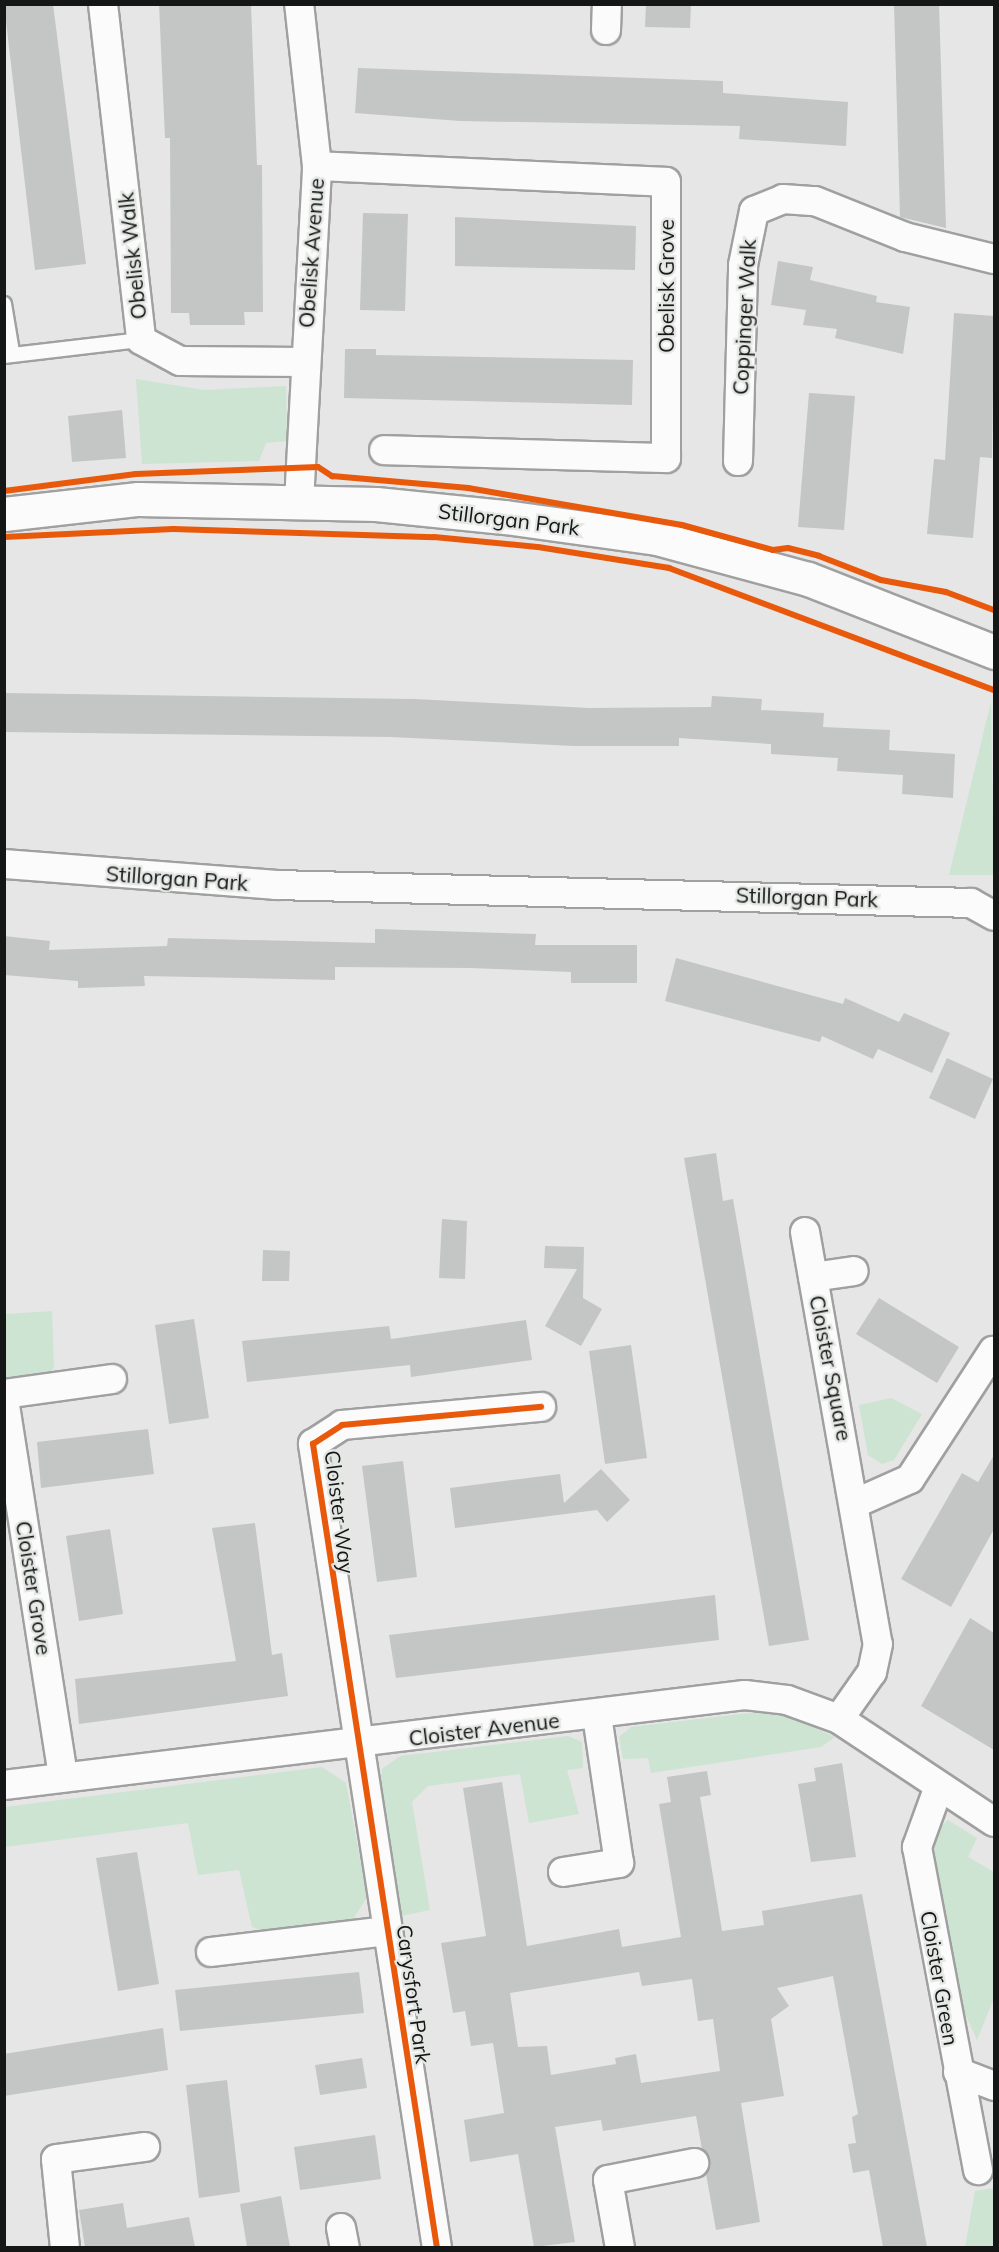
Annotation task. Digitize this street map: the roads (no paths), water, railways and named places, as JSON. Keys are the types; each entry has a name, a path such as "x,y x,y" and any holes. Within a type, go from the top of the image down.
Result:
{"main road":[{"name":"Stillorgan Park","path":"4,514 138,499 298,502 505,516 657,538 808,579 993,648"}],"street":[{"name":"Obelisk Walk","path":"103,4 141,340 180,361 304,362"},
{"name":"Obelisk Avenue","path":"298,502 304,362 317,166 299,4"},
{"name":"Obelisk Grove","path":"317,166 666,182 666,458 384,450"},
{"name":"Coppinger Walk","path":"738,461 743,265 754,211 783,199 815,201 905,237 994,258"},
{"name":"Stillorgan Park","path":"4,864 276,885 971,903 994,916"},
{"name":"Cloister Square","path":"806,1232 856,1503 878,1644 872,1672 839,1719"},
{"path":"813,1277 854,1271"},
{"path":"856,1503 910,1479 993,1351"},
{"name":"Cloister Grove","path":"63,1777 4,1396 112,1379"},
{"name":"Cloister Way","path":"356,1744 313,1444 342,1425 541,1407"},
{"name":"Cloister Avenue","path":"4,1785 597,1716 745,1695 787,1700 839,1719 938,1789 994,1822"},
{"path":"563,1872 619,1863 597,1716"},
{"name":"Carysfort Park","path":"356,1744 388,1931 437,2247"},
{"name":"Cloister Green","path":"938,1789 917,1847 978,2170"},
{"name":"Carysfort Park","path":"211,1952 388,1931"},
{"path":"958,2072 994,2086"},
{"path":"65,2247 56,2159 145,2148"},
{"path":"620,2247 608,2180 694,2163"}],"lane":[{"path":"4,304 8,354 141,340"}]}
